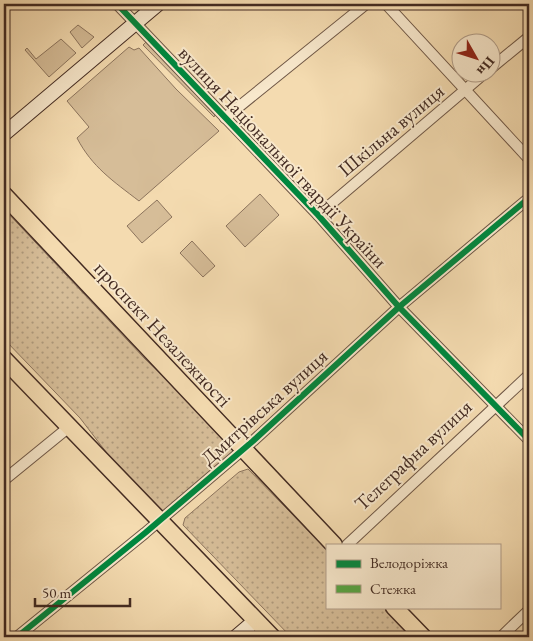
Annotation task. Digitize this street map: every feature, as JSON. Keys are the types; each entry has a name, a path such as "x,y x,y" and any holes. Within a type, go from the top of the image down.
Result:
{"main road":[{"path":"4,134 158,4"},
{"name":"проспект Незалежності","path":"4,194 242,450 333,544"},
{"path":"4,359 272,637"},
{"path":"395,608 422,637"},
{"path":"236,637 256,620"}],"street":[{"name":"вулиця Національної гвардії України","path":"117,4 318,215 399,307 529,440"},
{"path":"225,118 366,4"},
{"path":"386,4 529,159"},
{"path":"500,61 529,37"},
{"name":"Шкільна вулиця","path":"318,215 474,82"},
{"name":"Дмитрівська вулиця","path":"17,637 159,521 242,450 399,307 529,198"},
{"name":"Телеграфна вулиця","path":"348,544 529,375"},
{"path":"4,480 69,427"},
{"path":"503,635 529,610"}],"shaded area":[{"path":"78,25 94,37 82,48 70,32"},
{"path":"61,39 76,53 49,77 25,50 27,48 36,59"},
{"path":"146,42 215,115 214,117 143,45"},
{"path":"129,47 134,50 139,48 176,89 219,131 139,201 104,173 89,157 77,138 89,127 67,101"},
{"path":"260,194 279,215 245,247 226,226"},
{"path":"157,200 172,217 142,243 127,226"},
{"path":"4,209 145,359 242,450 159,521 80,418 4,339"},
{"path":"192,241 215,266 203,277 180,253"},
{"path":"248,469 326,549 326,608 384,608 413,637 291,637 183,525 185,518 239,472"}],"cycle path":[{"path":"117,4 318,215 399,307 529,440"},
{"path":"17,637 145,533 253,441 399,307 529,198"}]}
